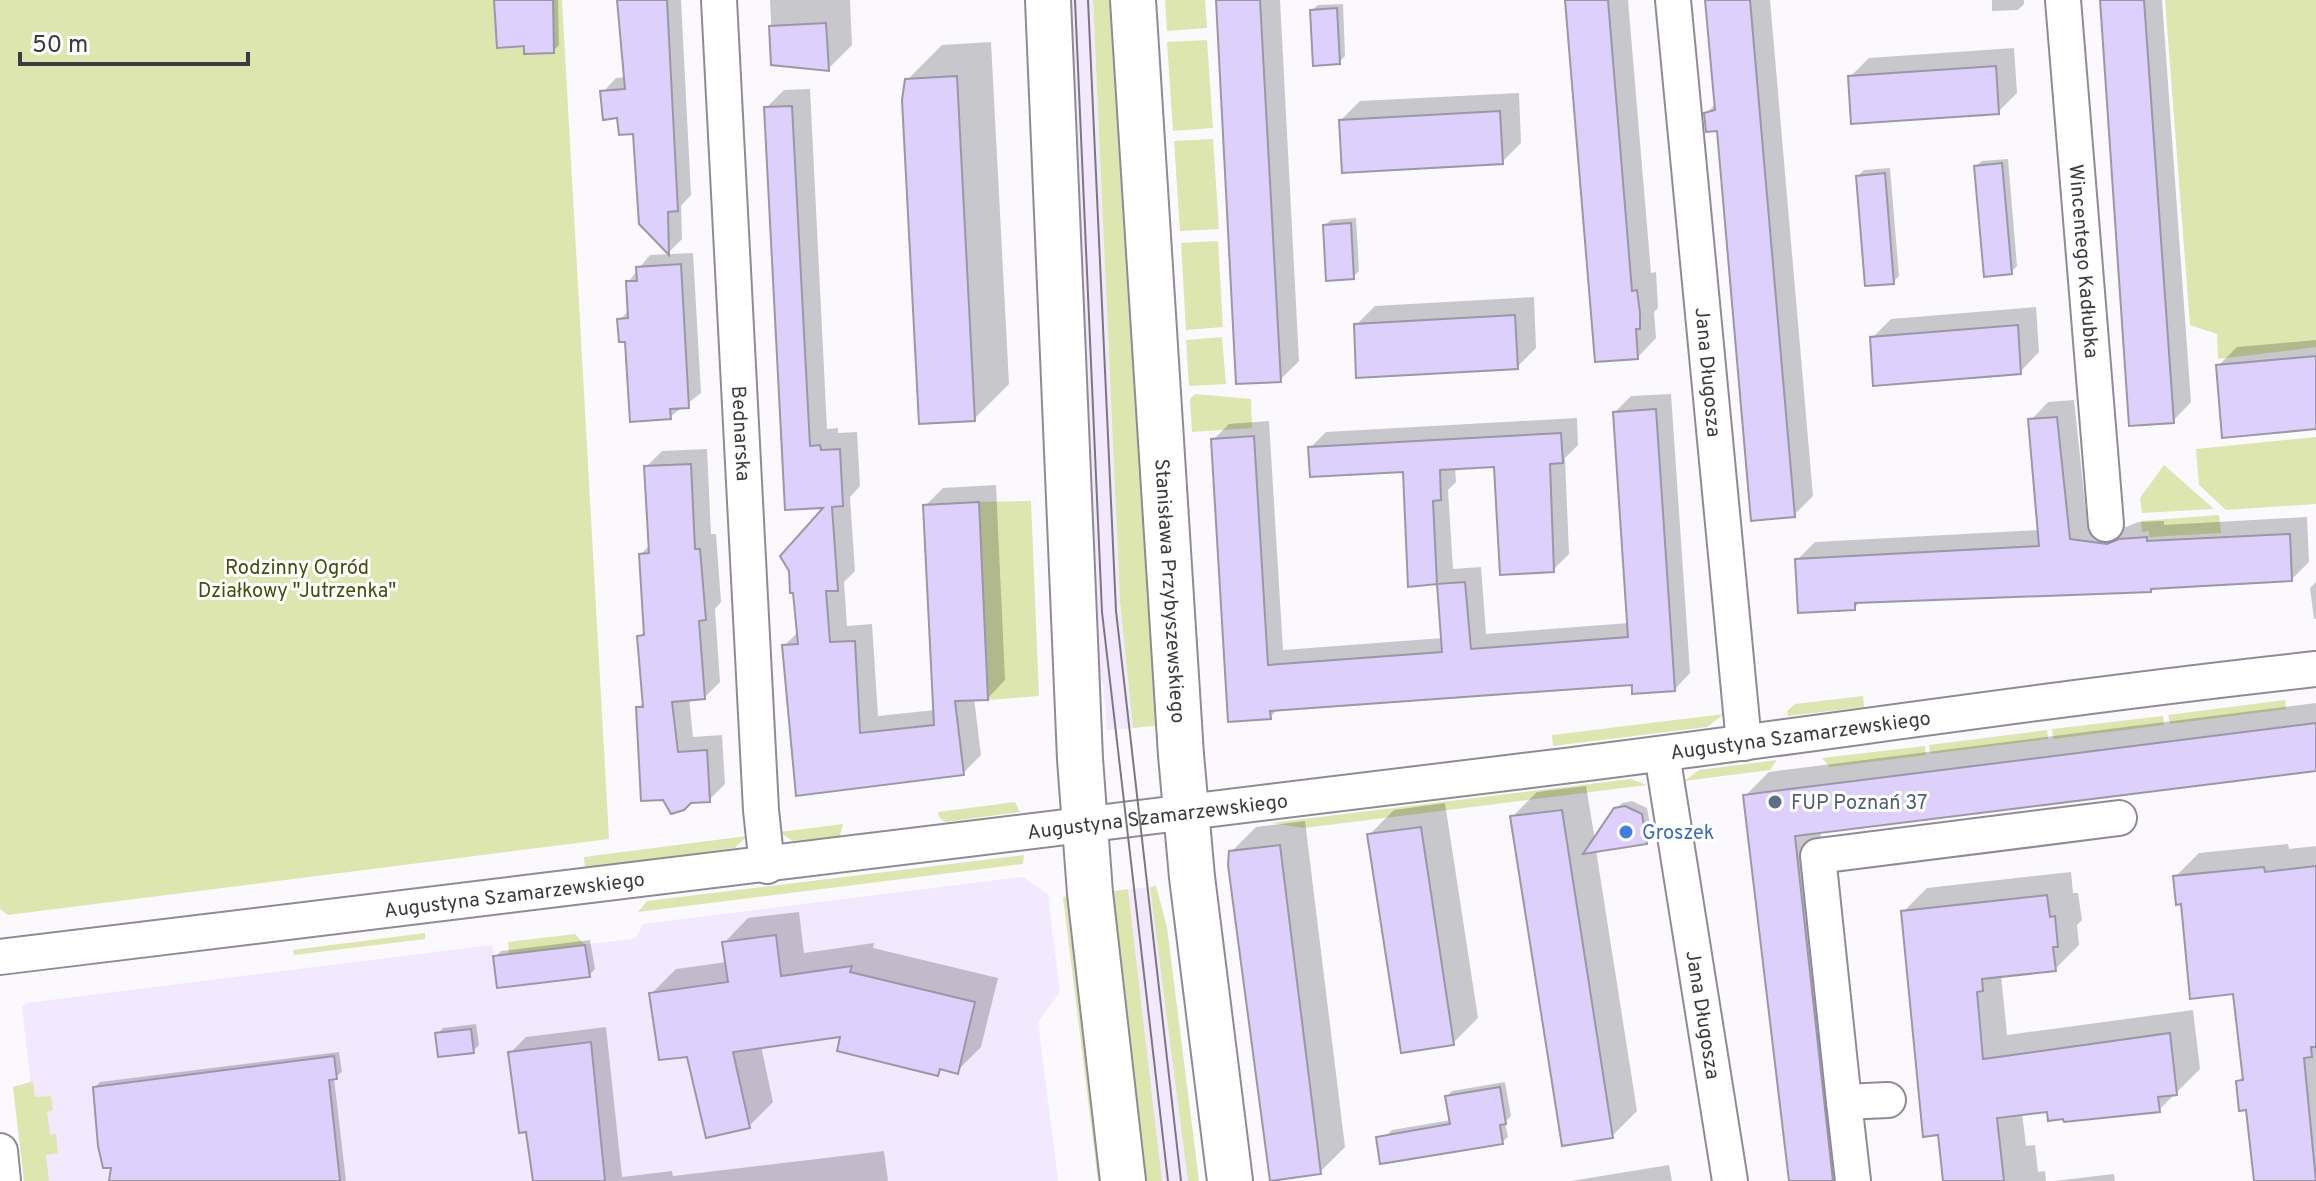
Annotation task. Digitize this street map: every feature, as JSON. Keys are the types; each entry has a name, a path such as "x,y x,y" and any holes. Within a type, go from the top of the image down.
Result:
{"main road":[{"path":"1048,0 1086,825 1123,1181"},
{"name":"Stanisława Przybyszewskiego","path":"1133,0 1187,812 1230,1181"}],"street":[{"name":"Bednarska","path":"719,0 761,810 767,866"},
{"name":"Jana Długosza","path":"1673,0 1744,743"},
{"name":"Wincentego Kadłubka","path":"2063,0 2106,524"},
{"name":"Augustyna Szamarzewskiego","path":"0,957 578,885 767,866 1662,754 2120,690 2316,669"},
{"name":"Jana Długosza","path":"1662,754 1730,1181"},
{"path":"1853,1181 1818,856 2119,818"},
{"path":"1844,1102 1888,1100"},
{"path":"0,1151 3,1181"}],"shaded area":[{"path":"1068,0 1093,0 1120,602 1133,728 1107,730 1103,683 1096,674"},
{"path":"1023,877 1048,894 1060,992 1038,1022 1058,1181 24,1181 31,1086 22,1007 26,1003 492,945 494,956 635,939 643,924"},
{"path":"1150,887 1188,1181 1162,1181 1128,889"}],"green space":[{"name":"Rodzinny Ogród Działkowy \"Jutrzenka\"","path":"0,0 562,0 609,839 8,915 0,909"},
{"path":"1093,0 1117,0 1162,725 1133,728 1120,602"},
{"path":"1165,0 1205,0 1207,28 1167,31"},
{"path":"2165,0 2316,0 2316,347 2218,359 2217,334 2190,325"},
{"path":"1207,40 1213,128 1173,131 1167,42"},
{"path":"1213,139 1219,229 1180,231 1174,141"},
{"path":"1218,241 1223,327 1186,330 1181,243"},
{"path":"1222,337 1226,384 1189,386 1186,340"},
{"path":"1195,394 1251,399 1252,428 1192,432 1190,399"},
{"path":"2316,437 2316,504 2226,510 2199,485 2196,449"},
{"path":"2164,465 2214,509 2142,513 2140,498"},
{"path":"1031,501 1039,696 988,700 979,502"},
{"path":"2219,515 2221,533 2149,537 2149,531 2142,532 2141,521"},
{"path":"1863,696 1864,707 1788,716 1787,711 1795,704"},
{"path":"2285,700 2286,709 2170,724 2168,715"},
{"path":"1724,714 1707,727 1553,746 1552,735"},
{"path":"2163,716 2164,725 2053,739 2052,729"},
{"path":"2047,730 2048,739 1930,754 1929,745"},
{"path":"1925,746 1926,755 1830,767 1822,758"},
{"path":"1777,760 1770,770 1684,781 1699,770"},
{"path":"1631,779 1647,785 1304,828 1271,823"},
{"path":"1015,802 1020,812 945,822 938,812"},
{"path":"843,824 840,836 793,841 779,832"},
{"path":"747,836 735,848 585,868 584,857"},
{"path":"1024,855 1023,864 638,912 647,901"},
{"path":"1156,886 1167,927 1199,1181 1188,1181 1150,887"},
{"path":"1128,889 1162,1181 1143,1181 1111,907 1114,891"},
{"path":"1071,896 1104,1181 1098,1181 1063,897"},
{"path":"425,933 425,939 294,955 293,950"},
{"path":"575,934 585,945 509,954 508,942"},
{"path":"33,1081 35,1097 51,1096 53,1110 47,1112 50,1135 56,1134 58,1153 46,1155 49,1181 24,1181 13,1087"}],"building":[{"path":"494,0 553,0 554,53 524,54 524,46 497,48"},
{"path":"617,0 667,0 678,211 668,212 669,255 639,224 633,134 619,135 617,118 603,120 600,91 625,89"},
{"path":"1216,0 1260,0 1281,382 1236,384"},
{"path":"1565,0 1608,0 1632,291 1637,290 1640,313 1640,329 1636,329 1638,359 1595,362"},
{"path":"1705,0 1750,0 1795,517 1751,521 1717,131 1706,132 1704,113 1715,110"},
{"path":"2100,0 2144,0 2174,423 2129,426"},
{"path":"1337,8 1340,64 1313,66 1310,10"},
{"path":"826,23 829,71 771,65 769,26"},
{"path":"1996,66 1999,114 1851,124 1848,76"},
{"path":"957,76 975,421 919,424 902,100 905,79"},
{"path":"792,106 810,446 820,445 821,450 840,449 843,506 832,507 838,591 826,591 830,642 855,641 860,733 934,725 923,505 979,502 988,700 955,701 964,775 796,796 782,645 798,644 789,571 780,556 823,508 785,510 764,107"},
{"path":"1500,111 1503,164 1342,173 1339,120"},
{"path":"2002,163 2012,274 1984,277 1974,166"},
{"path":"1885,173 1894,284 1865,286 1856,176"},
{"path":"1351,223 1354,279 1326,281 1323,225"},
{"path":"681,264 689,408 670,409 671,419 630,422 625,342 619,342 617,319 628,318 626,281 637,281 636,267"},
{"path":"1515,315 1518,369 1356,378 1354,324"},
{"path":"2018,325 2021,374 1873,386 1870,337"},
{"path":"2316,356 2316,429 2222,438 2216,365"},
{"path":"1656,409 1675,691 1632,694 1632,685 1270,711 1271,719 1228,722 1211,439 1254,436 1268,665 1442,652 1437,584 1465,582 1471,649 1628,637 1613,412"},
{"path":"2057,417 2070,539 2107,544 2119,539 2147,537 2147,541 2290,534 2292,581 2151,589 2151,592 1855,603 1855,610 1798,613 1795,559 2039,546 2028,419"},
{"path":"1561,433 1563,463 1550,464 1554,572 1500,575 1494,467 1440,470 1441,500 1433,501 1437,584 1408,587 1403,472 1310,477 1308,447"},
{"path":"691,464 695,549 700,549 706,620 699,621 705,699 672,702 678,752 707,750 710,802 691,803 684,810 671,814 663,800 641,801 636,707 643,707 637,636 644,635 639,554 649,553 644,466"},
{"path":"2316,723 2316,771 1795,836 1833,1181 1789,1181 1743,795"},
{"name":"Groszek","path":"1625,806 1642,814 1647,844 1583,854 1614,808"},
{"path":"1562,810 1613,1138 1562,1146 1510,816"},
{"path":"1421,827 1454,1045 1401,1053 1367,834"},
{"path":"1280,845 1321,1174 1270,1181 1228,865 1229,851"},
{"path":"2316,866 2316,1047 2311,1047 2312,1057 2304,1058 2316,1181 2254,1181 2246,1110 2239,1111 2236,1081 2243,1080 2233,994 2190,999 2181,904 2176,905 2173,876 2264,867 2265,872"},
{"path":"2047,895 2050,917 2055,916 2058,947 2053,947 2056,971 1982,979 1983,991 1977,992 1983,1059 2170,1033 2177,1095 2158,1097 2160,1112 2064,1122 2063,1119 2048,1121 2047,1112 1997,1118 2004,1181 1943,1181 1938,1135 1923,1137 1901,911"},
{"path":"776,935 781,976 852,966 850,972 975,1002 958,1074 940,1069 938,1076 837,1051 840,1037 733,1052 750,1128 706,1138 687,1057 659,1060 649,993 728,982 722,942"},
{"path":"585,945 590,977 497,988 493,956"},
{"path":"471,1029 474,1053 438,1057 435,1033"},
{"path":"591,1042 605,1181 533,1181 526,1132 519,1133 508,1052"},
{"path":"334,1056 337,1079 329,1080 340,1181 109,1181 111,1168 103,1168 98,1146 93,1087"},
{"path":"1500,1087 1506,1124 1500,1125 1503,1144 1380,1164 1376,1137 1450,1124 1445,1096"}],"tram line":[{"path":"1075,0 1102,612 1168,1181"},
{"path":"1088,0 1116,611 1181,1181"}],"place":[{"name":"FUP Poznań 37","path":"1775,802"},
{"name":"Groszek","path":"1626,832"}]}
